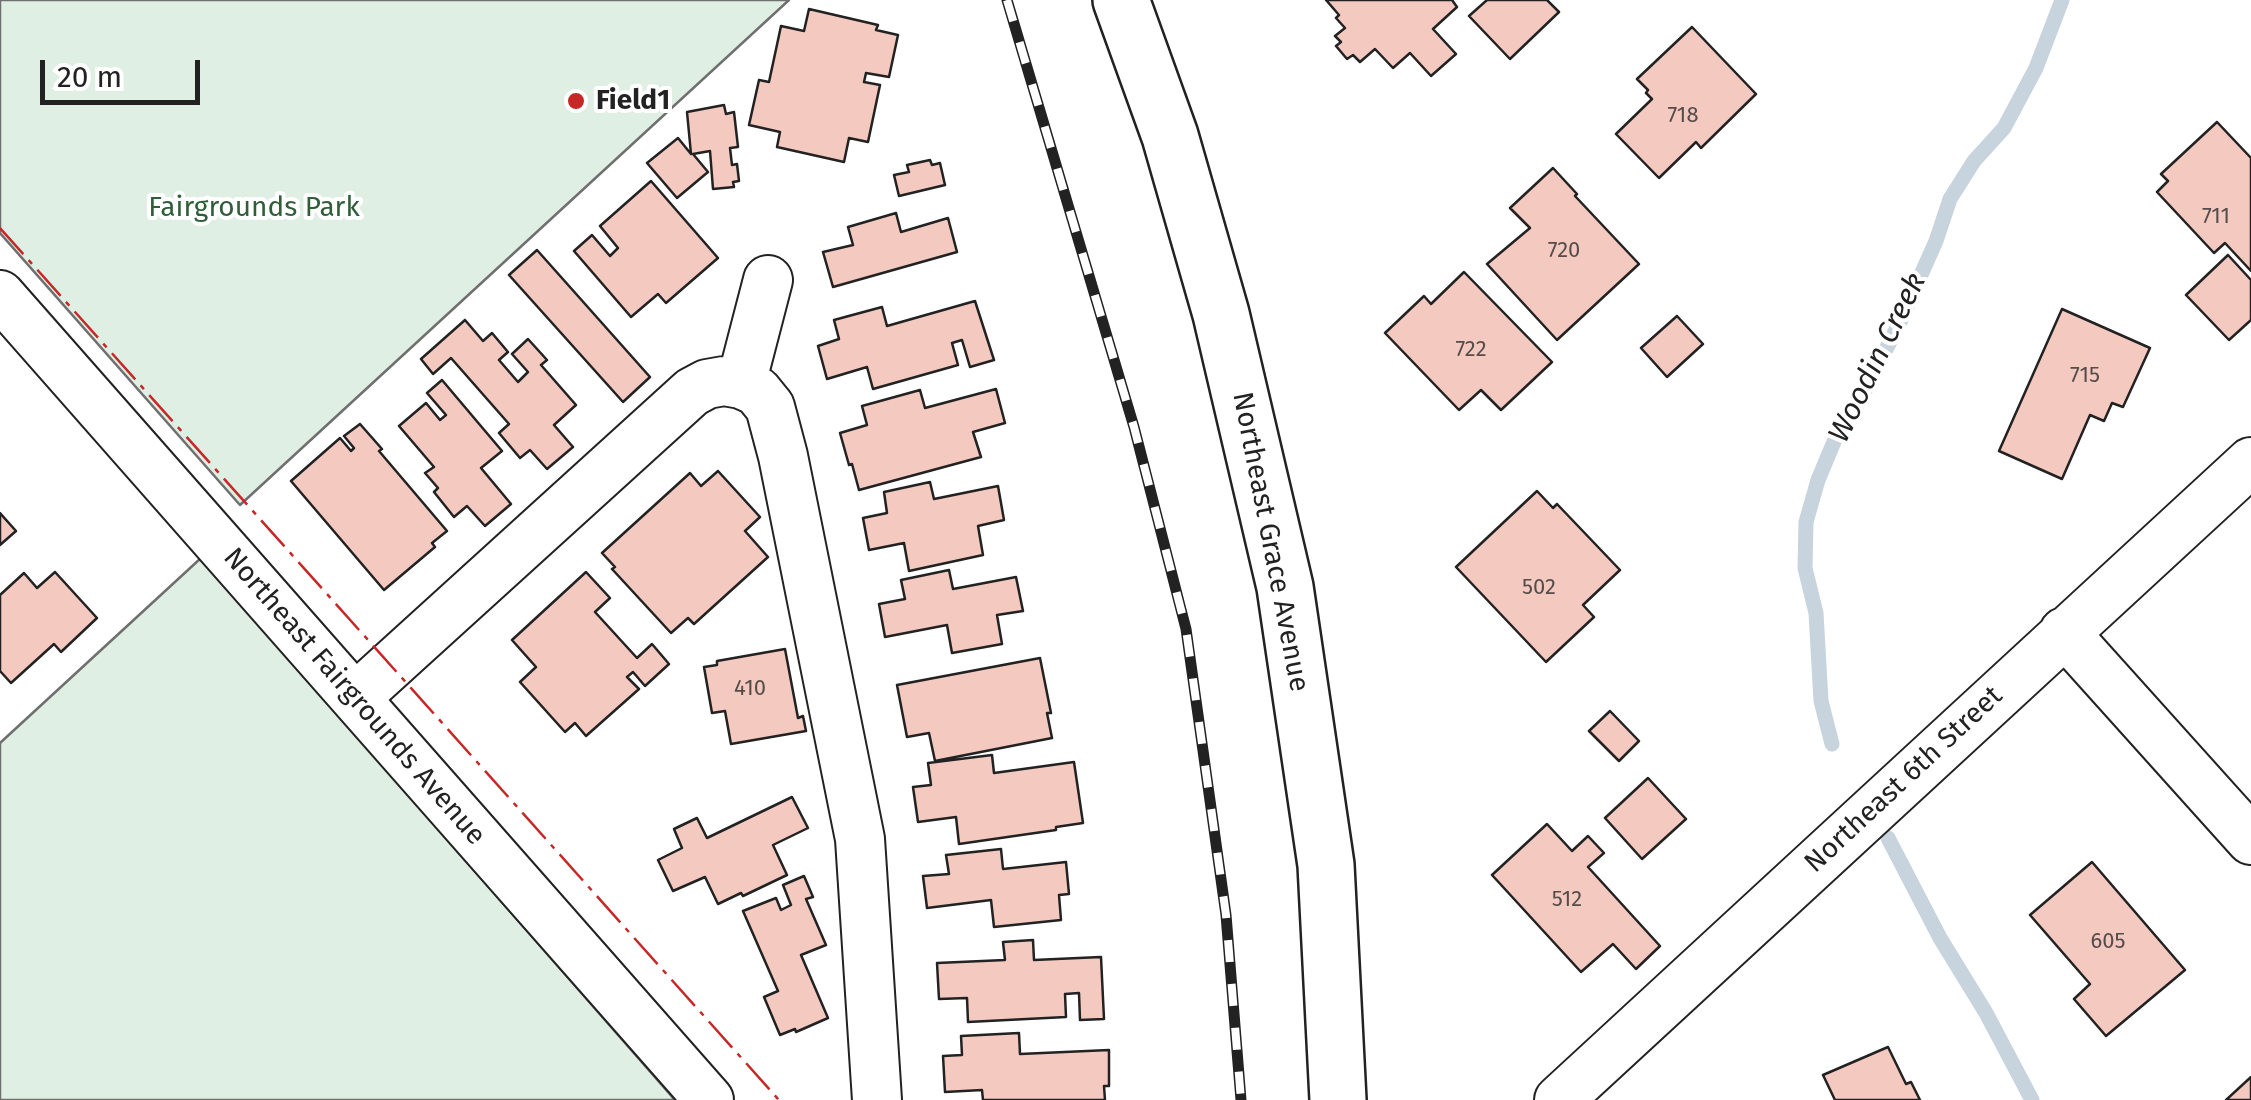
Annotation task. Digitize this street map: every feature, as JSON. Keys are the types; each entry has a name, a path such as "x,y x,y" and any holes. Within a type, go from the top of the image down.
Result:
{"main road":[{"name":"Northeast Grace Avenue","path":"1121,0 1170,136 1221,314 1285,588 1326,865 1338,1100"}],"street":[{"path":"741,384 768,280"},
{"name":"Northeast Fairgrounds Avenue","path":"0,295 709,1100"},
{"path":"355,698 692,392 724,381 757,391 770,407 776,424 860,839 877,1100"},
{"name":"Northeast 6th Street","path":"1558,1100 2251,462"},
{"path":"2064,632 2251,840"}],"green space":[{"name":"Fairgrounds Park","path":"0,0 789,0 240,505 0,233"},
{"path":"201,558 675,1100 0,1100 0,743"}],"building":[{"path":"1326,0 1452,0 1457,7 1433,29 1456,54 1431,76 1410,53 1393,68 1375,49 1360,62 1353,55 1347,59 1336,46 1341,42 1335,36 1345,28"},
{"path":"1487,0 1547,0 1559,12 1510,59 1469,16"},
{"path":"809,9 878,25 876,30 898,35 889,77 866,73 864,82 880,85 868,142 849,138 844,162 777,147 780,132 749,125 759,80 769,82 781,26 804,31"},
{"path":"1692,27 1756,94 1701,148 1696,142 1659,178 1616,134 1652,99 1637,79"},
{"path":"724,105 726,114 734,112 738,147 730,148 739,181 733,182 734,187 713,189 710,151 693,154 708,172 677,198 647,163 678,138 691,154 687,112"},
{"path":"2217,122 2251,158 2251,271 2225,243 2214,253 2157,192 2168,181 2161,174"},
{"path":"930,160 932,165 940,163 945,185 899,196 894,175 909,172 907,165"},
{"path":"1553,168 1639,264 1557,340 1487,264 1530,228 1510,208"},
{"path":"651,181 718,258 666,303 658,294 631,317 574,251 592,235 610,256 618,248 600,226"},
{"path":"896,213 901,232 948,218 957,252 833,287 823,252 853,245 848,227"},
{"path":"537,250 650,377 623,402 509,275"},
{"path":"2228,255 2251,280 2251,320 2229,340 2186,295"},
{"path":"1464,272 1552,362 1501,410 1481,390 1459,410 1385,333 1424,296 1431,304"},
{"path":"975,301 994,360 970,367 962,340 952,343 958,365 873,389 867,367 827,379 818,346 839,339 834,320 882,307 887,326"},
{"path":"2062,309 2150,348 2123,407 2112,403 2104,421 2090,415 2062,479 1999,451"},
{"path":"1677,316 1703,344 1667,377 1641,348"},
{"path":"465,320 483,341 492,333 508,352 499,360 518,382 528,372 512,354 528,339 547,360 541,365 576,405 554,425 573,447 547,469 530,450 520,458 499,433 509,424 451,358 433,374 421,359"},
{"path":"442,380 502,451 481,468 511,504 485,526 467,506 454,517 425,473 434,467 399,426 426,403 440,420 446,415 427,393"},
{"path":"996,389 1005,423 973,432 981,457 859,490 840,433 867,425 862,406 920,390 925,408"},
{"path":"360,424 447,531 432,543 435,547 384,590 291,481 340,438 351,451 354,448 344,436"},
{"path":"718,471 760,517 745,531 768,557 694,624 688,618 671,633 602,553 690,473 701,486"},
{"path":"930,482 934,499 998,486 1004,520 978,526 983,555 909,571 904,543 869,550 863,518 887,513 884,492"},
{"path":"1537,491 1553,508 1557,504 1620,570 1583,605 1594,617 1546,662 1456,567"},
{"path":"0,513 16,531 0,545"},
{"path":"949,570 953,589 1016,577 1023,611 997,615 1002,644 952,653 947,625 885,637 879,604 905,599 901,580"},
{"path":"55,572 97,618 61,652 54,644 11,683 0,671 0,595 24,573 37,588"},
{"path":"586,572 610,598 595,612 637,658 652,644 669,664 645,686 633,672 627,677 639,689 586,736 575,723 565,732 520,682 536,667 512,640"},
{"path":"785,649 798,718 803,716 806,731 731,744 725,711 712,713 704,667 717,665 717,661"},
{"path":"1040,658 1052,738 935,761 929,733 907,737 897,685"},
{"path":"1610,711 1639,741 1619,761 1589,731"},
{"path":"992,755 994,773 1074,762 1083,823 959,844 956,817 918,822 913,787 931,785 928,763"},
{"path":"1648,778 1686,819 1642,859 1605,818"},
{"path":"792,797 808,828 773,845 787,875 718,904 705,877 673,891 658,860 682,848 674,829 697,818 707,838"},
{"path":"1547,824 1572,851 1588,836 1604,853 1588,867 1660,946 1636,969 1613,944 1581,972 1492,875"},
{"path":"1001,849 1003,869 1066,862 1069,894 1059,895 1061,920 994,927 991,900 927,908 923,876 949,874 946,855"},
{"path":"2092,862 2185,970 2106,1036 2074,999 2090,984 2030,915"},
{"path":"804,876 813,897 806,899 826,945 801,955 828,1018 780,1035 764,997 778,991 743,911 776,898 781,910 791,905 783,885"},
{"path":"1033,940 1034,960 1101,957 1104,1019 1080,1020 1079,993 1065,994 1066,1017 968,1022 967,998 939,999 937,963 1005,960 1003,942"},
{"path":"1019,1033 1020,1054 1109,1050 1105,1100 983,1100 982,1090 945,1092 943,1056 962,1055 961,1036"},
{"path":"1888,1047 1906,1084 1911,1082 1920,1100 1835,1100 1823,1075"},
{"path":"2251,1077 2251,1100 2226,1100"}],"waterway":[{"name":"Woodin Creek","path":"1832,744 1821,701 1816,613 1805,568 1806,522 1818,480 1836,437 1859,402 1900,322 1950,199 1974,161 2004,128 2036,68 2062,0"},
{"name":"Woodin Creek","path":"1888,838 2032,1100"}],"railway":[{"path":"1007,0 1134,427 1186,629 1226,915 1241,1100"}],"power":[{"path":"0,228 779,1100"}],"place":[{"name":"Field1","path":"576,101"}]}
